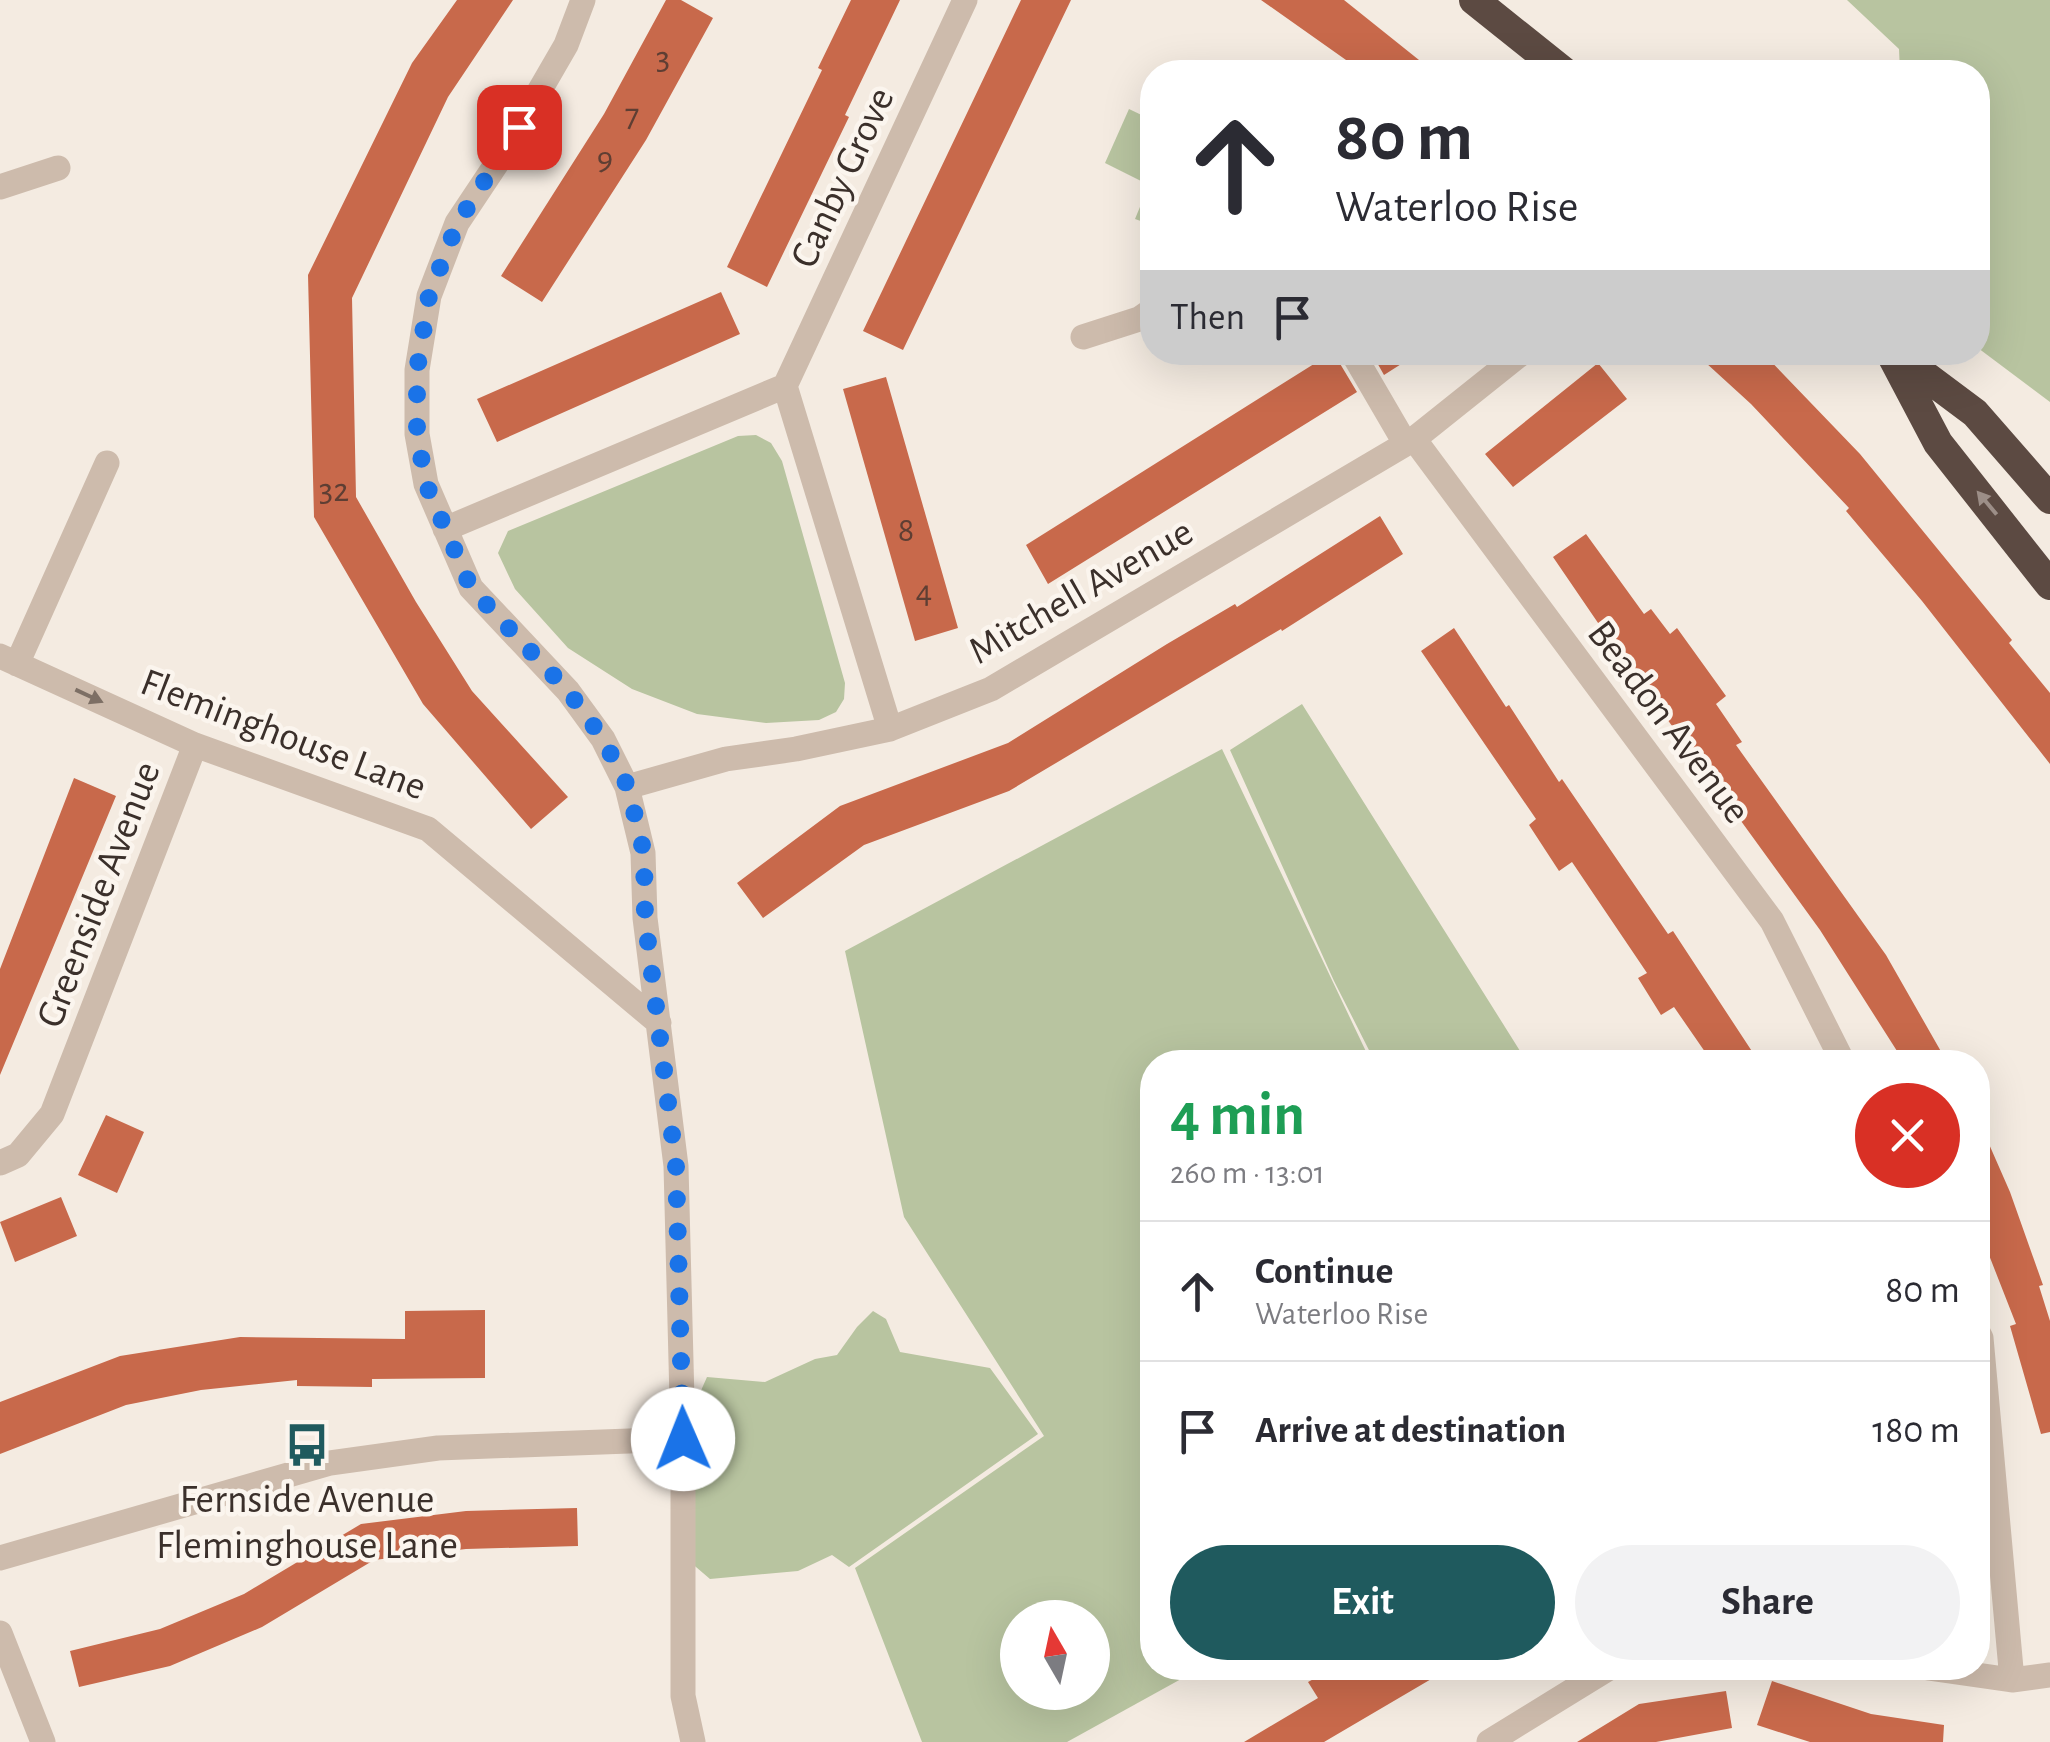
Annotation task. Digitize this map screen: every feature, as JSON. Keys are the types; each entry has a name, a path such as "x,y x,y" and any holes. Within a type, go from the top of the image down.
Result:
{"highway":[{"path":"1474,0 1549,60"},
{"path":"1899,365 1938,442 2049,581"},
{"path":"1910,365 1975,413 2050,498"},
{"path":"2006,448 2050,464"}],"street":[{"path":"583,0 566,45 457,224 429,296 417,370 417,434 426,484 471,588 568,691 603,739 628,787 644,853 645,918 676,1166 683,1439 683,1696 692,1742"},
{"name":"Canby Grove","path":"785,386 964,0"},
{"path":"0,187 58,168"},
{"path":"1083,337 1140,318"},
{"name":"Beadon Avenue","path":"1360,365 1409,441 1772,921 1837,1050"},
{"name":"Mitchell Avenue","path":"628,787 726,759 796,749 890,728 990,689 1409,441 1506,365"},
{"path":"445,529 785,386 890,728"},
{"path":"8,660 107,463"},
{"name":"Fleminghouse Lane","path":"8,660 194,745 428,829 659,1023"},
{"name":"Greenside Avenue","path":"0,1163 18,1155 52,1114 194,745"},
{"path":"1990,1437 2012,1680"},
{"path":"0,1558 330,1463 438,1448 683,1439"},
{"path":"0,1633 43,1742"},
{"path":"1990,1677 2012,1680 2050,1675"},
{"path":"1489,1742 1590,1680"}],"green space":[{"path":"1847,0 2050,0 2050,402 1990,357 1990,60 1899,60 1899,49"},
{"path":"1129,109 1140,114 1140,180 1105,163"},
{"path":"756,435 771,443 782,461 845,683 844,699 836,712 819,720 766,723 697,714 632,689 568,648 515,589 498,553 508,531 738,436"},
{"path":"1302,704 1519,1050 1369,1050 1230,750"},
{"path":"1222,749 1365,1050 1140,1050 1140,1680 1179,1680 1067,1742 922,1742 855,1568 1044,1436 904,1217 845,951"},
{"path":"873,1311 886,1319 900,1352 990,1368 1038,1434 849,1567 832,1555 798,1571 710,1579 689,1561 690,1466 699,1451 718,1440 699,1395 707,1377 765,1382 815,1359 837,1355"}],"building":[{"path":"457,0 513,0 448,97 352,298 356,497 472,691 568,797 531,829 423,704 314,517 308,275 412,63"},
{"path":"666,0 681,0 713,18 646,140 542,302 501,276 604,114"},
{"path":"851,0 900,0 767,287 727,267 822,70 818,68"},
{"path":"1021,0 1071,0 903,350 863,331"},
{"path":"1261,0 1344,0 1419,60 1346,60"},
{"path":"721,292 740,334 497,442 477,399"},
{"path":"1312,365 1341,365 1357,392 1048,584 1026,545"},
{"path":"1378,365 1400,365 1384,375"},
{"path":"1596,365 1600,365 1627,399 1513,487 1485,454"},
{"path":"1708,365 1774,365 1860,454 2012,640 2009,643 2050,693 2050,764 1846,511 1849,508 1751,404"},
{"path":"886,377 958,628 915,641 843,389"},
{"path":"1380,516 1403,554 1282,631 1009,791 864,845 763,918 737,883 840,806 1008,743 1167,644 1235,604 1237,607"},
{"path":"1586,534 1644,614 1651,609 1670,634 1677,628 1726,696 1716,704 1742,742 1736,745 1886,955 1940,1050 1896,1050 1820,930 1553,557"},
{"path":"1454,628 1668,934 1673,931 1751,1050 1704,1050 1674,1007 1661,1015 1638,978 1647,973 1572,862 1559,871 1529,825 1536,819 1421,651"},
{"path":"74,778 116,796 0,1075 0,969"},
{"path":"106,1115 144,1132 117,1193 78,1175"},
{"path":"1990,1146 2043,1285 2039,1286 2050,1321 2050,1432 2041,1434 2010,1326 2016,1324 1990,1258"},
{"path":"61,1197 77,1236 15,1262 0,1222"},
{"path":"485,1310 485,1378 372,1379 372,1387 297,1386 297,1380 201,1390 126,1405 0,1454 0,1402 120,1356 240,1337 405,1339 405,1311"},
{"path":"577,1508 578,1546 466,1549 374,1560 262,1627 170,1666 79,1687 70,1651 160,1629 244,1594 361,1524 466,1511"},
{"path":"1430,1680 1324,1742 1244,1742 1318,1698 1308,1682"},
{"path":"1772,1681 1871,1714 1944,1725 1943,1742 1810,1742 1757,1725"},
{"path":"1726,1691 1732,1728 1656,1742 1577,1742 1639,1704"}],"place":[{"name":"Fernside Avenue Fleminghouse Lane","path":"307,1445"}],"route":[{"path":"519,127 457,224 429,296 417,370 417,434 426,484 471,588 568,691 603,739 628,787 644,853 645,918 676,1166 683,1439"}]}
